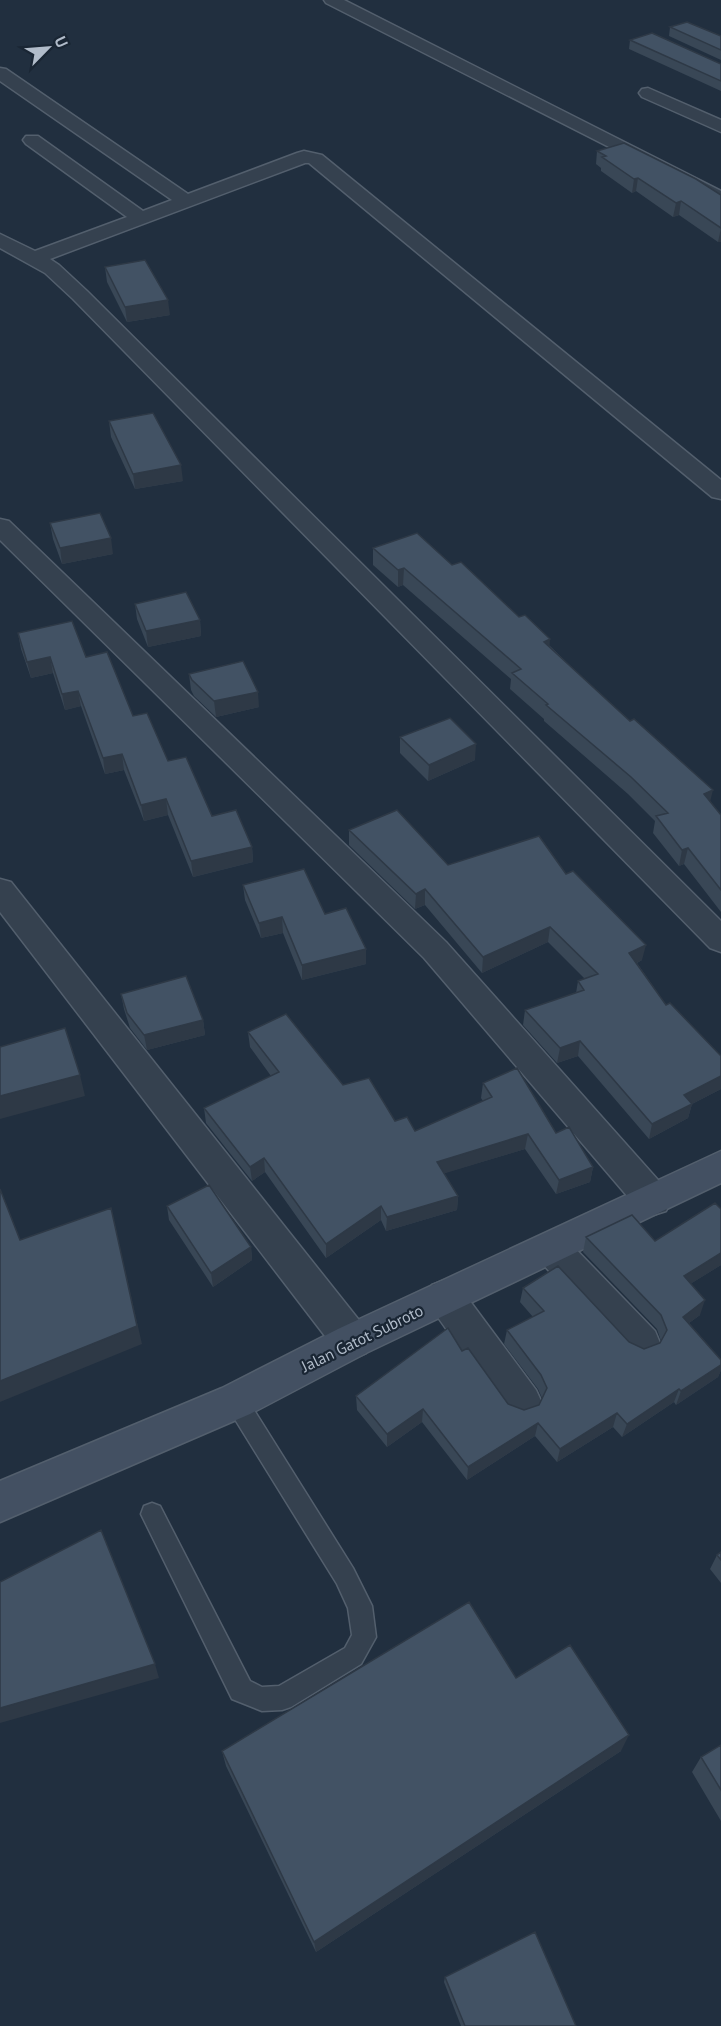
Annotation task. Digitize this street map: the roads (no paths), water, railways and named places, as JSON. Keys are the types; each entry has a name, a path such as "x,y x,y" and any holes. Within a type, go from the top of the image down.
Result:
{"street":[{"path":"332,0 721,198"},
{"path":"0,73 186,202"},
{"path":"648,93 721,127"},
{"path":"32,140 141,218"},
{"path":"32,259 304,157 315,159 721,492"},
{"path":"0,240 52,269 80,295 721,940"},
{"path":"0,526 316,837 435,950 653,1200"},
{"path":"0,890 352,1341"},
{"name":"Jalan Gatot Subroto","path":"0,1502 236,1401 352,1341 445,1297 653,1200 717,1174"},
{"path":"550,1248 641,1343"},
{"path":"445,1297 522,1403"}],"lane":[{"path":"152,1515 241,1690 262,1699 282,1698 353,1656 364,1637 360,1606 345,1576 236,1401"}]}
